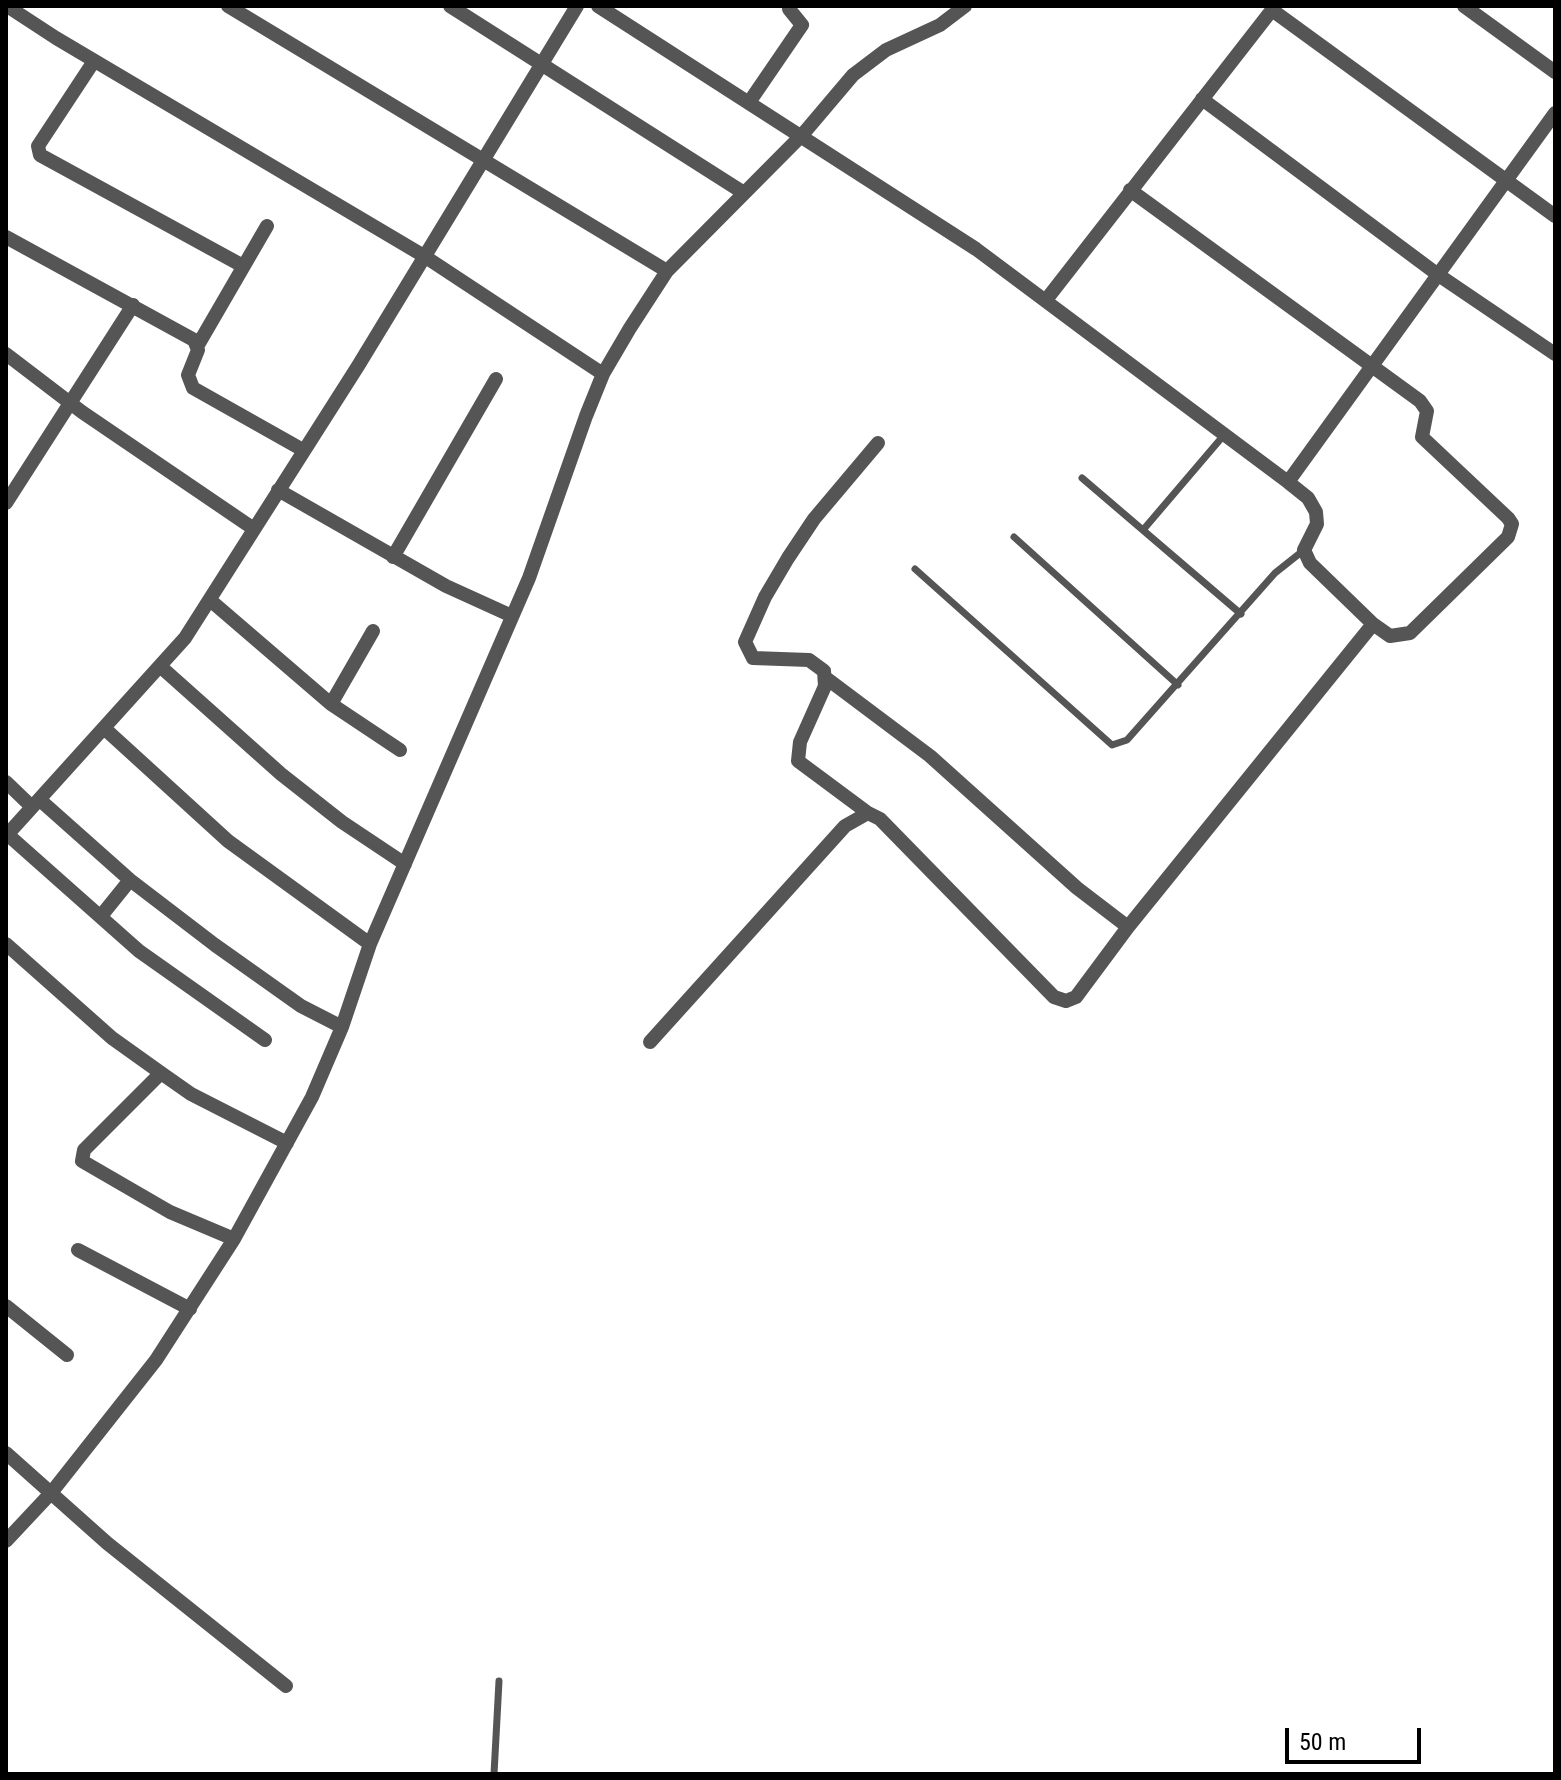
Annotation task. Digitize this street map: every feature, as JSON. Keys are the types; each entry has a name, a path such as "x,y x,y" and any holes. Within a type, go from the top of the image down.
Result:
{"street":[{"path":"7,6 94,61 424,256 603,374"},
{"path":"228,6 667,271"},
{"path":"450,6 744,193"},
{"path":"265,1040 179,982 7,835 161,667 210,600 577,6"},
{"path":"598,6 917,209 1046,300 1288,482 1308,498 1316,512 1317,524 1304,550 1310,563 1373,624 1390,636 1410,633 1508,537 1512,524 1422,437 1427,416 1425,405 1130,190"},
{"path":"6,1541 51,1493 156,1360 234,1239 312,1097 342,1027 370,944 512,616 603,374 667,271 803,134 853,75 872,60 940,25 965,6"},
{"path":"1464,6 1555,72"},
{"path":"1046,300 1273,8 1555,216"},
{"path":"750,101 802,25 789,9"},
{"path":"94,61 38,146 40,155 243,266"},
{"path":"1202,99 1437,274 1555,354"},
{"path":"1288,482 1555,113"},
{"path":"267,226 198,345 188,375 193,388 236,409 303,450"},
{"path":"6,237 133,305 198,345"},
{"path":"6,503 12,481 72,404 133,305"},
{"path":"6,354 72,404 254,529"},
{"path":"393,557 496,379"},
{"path":"878,443 814,519 765,597 745,642 753,658 809,660 824,671 826,678 940,764 1077,888 1128,927"},
{"path":"278,490 393,557 512,616"},
{"path":"210,600 331,704 400,750"},
{"path":"826,678 800,742 798,761 880,819 1054,997 1066,1001 1076,997 1128,927 1373,624"},
{"path":"331,704 373,631"},
{"path":"161,667 281,774 342,822 405,864"},
{"path":"104,728 228,841 370,944"},
{"path":"6,782 261,979 342,1027"},
{"path":"650,1042 845,826 868,813"},
{"path":"101,916 130,880"},
{"path":"6,944 112,1038 161,1073 191,1094 287,1143"},
{"path":"161,1073 84,1150 82,1161 170,1212 234,1239"},
{"path":"78,1250 190,1309"},
{"path":"6,1306 67,1355"},
{"path":"6,1453 107,1543 286,1686"}],"lane":[{"path":"1143,530 1225,434"},
{"path":"1082,478 1241,614"},
{"path":"1014,537 1178,685"},
{"path":"915,569 1112,745 1127,740 1275,573 1304,550"},
{"path":"494,1774 499,1681"}]}
